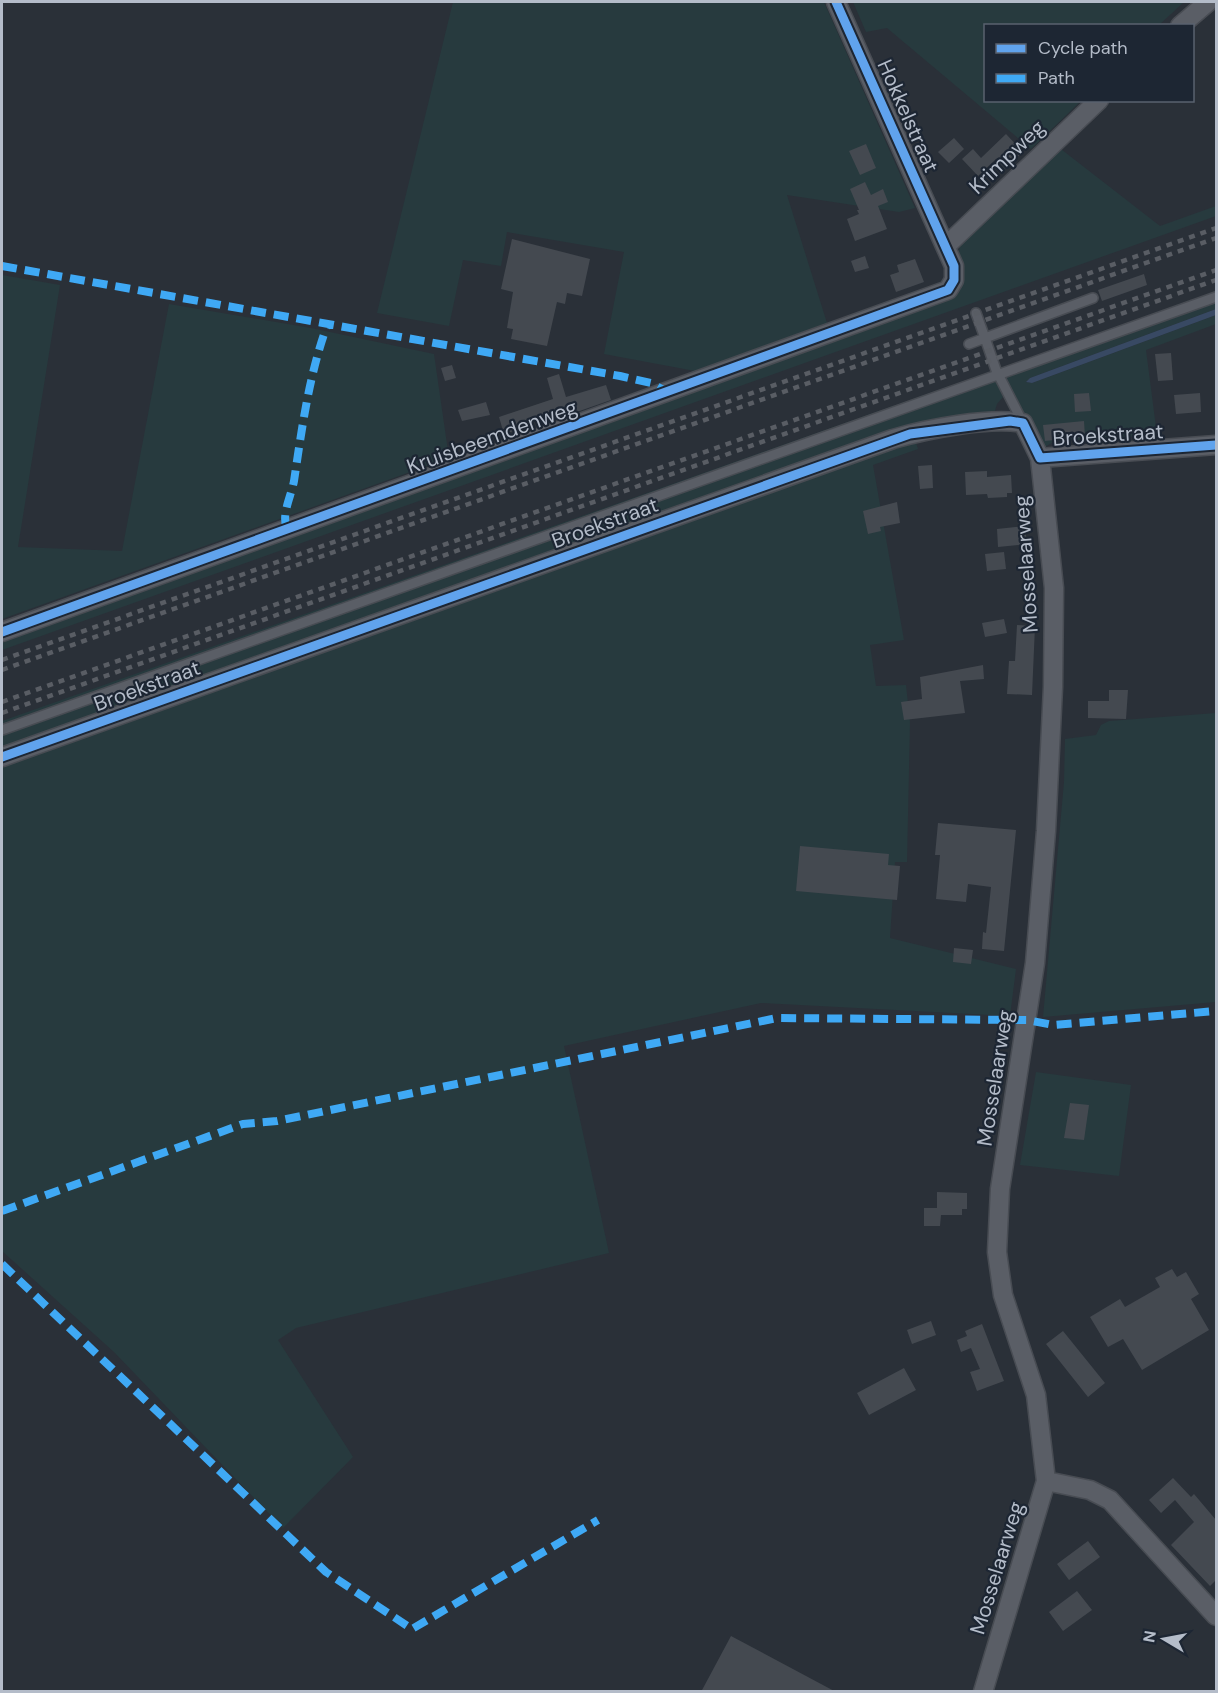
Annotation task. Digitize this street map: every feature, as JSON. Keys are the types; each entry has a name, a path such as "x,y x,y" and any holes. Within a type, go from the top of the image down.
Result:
{"street":[{"name":"Hokkelstraat","path":"836,2 946,246"},
{"path":"1182,24 1208,2"},
{"name":"Krimpweg","path":"946,246 1097,102"},
{"name":"Kruisbeemdenweg","path":"2,632 940,295 948,290 954,279 954,266 946,246"},
{"name":"Broekstraat","path":"2,758 893,439 944,428 1010,421 1023,423 1040,458 1216,445"},
{"name":"Mosselaarweg","path":"983,1692 1046,1481 1036,1395 1004,1295 997,1252 1000,1189 1035,963 1046,831 1053,687 1054,588 1040,458"},
{"path":"1046,1481 1090,1490 1110,1500 1216,1616"}],"lane":[{"path":"2,730 1216,297"},
{"path":"969,344 1093,298"},
{"path":"976,313 999,375 1023,423"}],"green space":[{"path":"453,2 824,2 915,208 899,212 787,195 827,323 695,371 604,354 624,252 507,232 501,266 463,260 449,326 377,313"},
{"path":"853,2 1184,2 1160,24 984,24 984,102 1080,102 1031,149 887,28 866,32"},
{"path":"1057,146 1160,226 1216,206 1216,216 2,650 2,637 944,298 961,244"},
{"path":"2,275 60,285 18,547 122,551 169,304 311,328 434,354 449,458 2,619"},
{"path":"1216,291 1216,309 1030,378 1026,382 1032,383 1216,315 1216,324 1146,350 1157,435 1055,441 1043,448 1001,368"},
{"path":"992,371 1003,397 997,404 994,414 976,416 2,754 2,721"},
{"path":"915,440 918,449 873,465 904,640 870,645 876,686 906,685 910,722 907,862 895,862 890,938 1016,969 1010,1016 761,1003 564,1046 609,1253 296,1328 278,1340 353,1457 283,1528 114,1352 2,1251 2,761"},
{"path":"1216,713 1216,1002 1043,1017 1064,782 1065,739 1096,735 1101,725 1109,721"},
{"path":"1036,1072 1131,1085 1119,1176 1020,1165"}],"water":[{"path":"1216,309 1216,315 1032,383 1026,382 1030,378"}],"building":[{"path":"1006,134 1023,152 1005,169 996,159 978,176 962,159 973,149 981,158"},
{"path":"954,138 964,149 949,163 938,152"},
{"path":"866,144 876,168 860,175 849,151"},
{"path":"865,182 871,195 883,189 888,202 878,206 887,229 855,241 847,219 859,214 857,210 859,210 850,189"},
{"path":"512,239 590,259 582,296 567,293 565,304 557,302 547,346 511,339 513,329 507,328 513,292 501,289"},
{"path":"865,256 869,268 855,272 851,261"},
{"path":"915,259 924,282 896,292 890,275 899,272 897,265"},
{"path":"1144,274 1147,285 1102,301 1098,290"},
{"path":"1171,353 1173,380 1158,381 1155,354"},
{"path":"452,365 456,378 445,381 441,368"},
{"path":"559,374 566,397 606,385 611,400 571,414 570,411 558,415 557,410 529,419 531,426 504,434 499,417 553,399 547,378"},
{"path":"1089,393 1091,411 1075,412 1074,394"},
{"path":"1200,393 1201,412 1176,414 1174,395"},
{"path":"486,402 490,415 462,421 458,410"},
{"path":"1084,421 1085,437 1045,441 1043,425"},
{"path":"932,465 933,488 920,489 918,466"},
{"path":"987,471 987,477 1011,475 1012,493 1007,493 1007,497 988,498 987,494 966,495 965,472"},
{"path":"897,502 900,523 880,527 881,531 868,534 863,511"},
{"path":"1025,526 1027,544 998,547 997,529"},
{"path":"1004,552 1006,569 987,571 985,554"},
{"path":"1004,619 1007,633 985,637 982,623"},
{"path":"1017,625 1035,626 1032,695 1007,694 1009,661 1015,661"},
{"path":"983,665 984,679 960,681 965,713 904,720 901,702 922,699 920,677"},
{"path":"1109,690 1128,690 1126,719 1088,718 1088,701 1109,701"},
{"path":"938,823 1016,830 1004,951 982,949 991,887 968,884 966,902 936,899 940,855 935,855"},
{"path":"800,846 889,854 888,865 900,866 897,900 796,891"},
{"path":"954,948 973,950 971,964 953,962"},
{"path":"1070,1103 1089,1105 1084,1140 1064,1138"},
{"path":"937,1192 967,1193 967,1209 962,1209 962,1215 941,1215 940,1226 924,1226 924,1208 937,1208"},
{"path":"1172,1269 1177,1277 1186,1272 1199,1294 1191,1299 1209,1330 1142,1370 1123,1339 1108,1347 1090,1317 1120,1299 1125,1307 1160,1287 1155,1278"},
{"path":"931,1321 936,1335 912,1344 907,1330"},
{"path":"982,1324 1004,1381 977,1391 970,1372 980,1369 971,1348 961,1352 957,1340 967,1336 965,1331"},
{"path":"1063,1331 1105,1383 1088,1397 1046,1344"},
{"path":"904,1368 916,1390 869,1415 857,1393"},
{"path":"1173,1478 1191,1497 1194,1494 1216,1520 1216,1580 1210,1586 1171,1545 1194,1522 1175,1500 1161,1513 1149,1500"},
{"path":"1088,1541 1100,1557 1069,1580 1057,1564"},
{"path":"1077,1591 1092,1610 1063,1631 1049,1612"},
{"path":"731,1636 836,1692 701,1692"}],"railway":[{"path":"2,660 1216,228"},
{"path":"2,670 1216,238"},
{"path":"2,702 1216,270"},
{"path":"2,713 1216,280"}],"marked path":[{"path":"2,266 620,376 651,383 669,393"},
{"path":"287,530 285,518 294,481 307,401 321,342 328,323"},
{"path":"2,1211 243,1124 277,1121 777,1018 1027,1020 1053,1025 1216,1011"},
{"path":"2,1264 326,1572 412,1629 598,1520"}],"cycle path":[{"path":"2,632 948,290 954,280 954,266 836,2"},
{"path":"2,757 910,434 1010,421 1023,423 1040,458 1216,445"}]}
